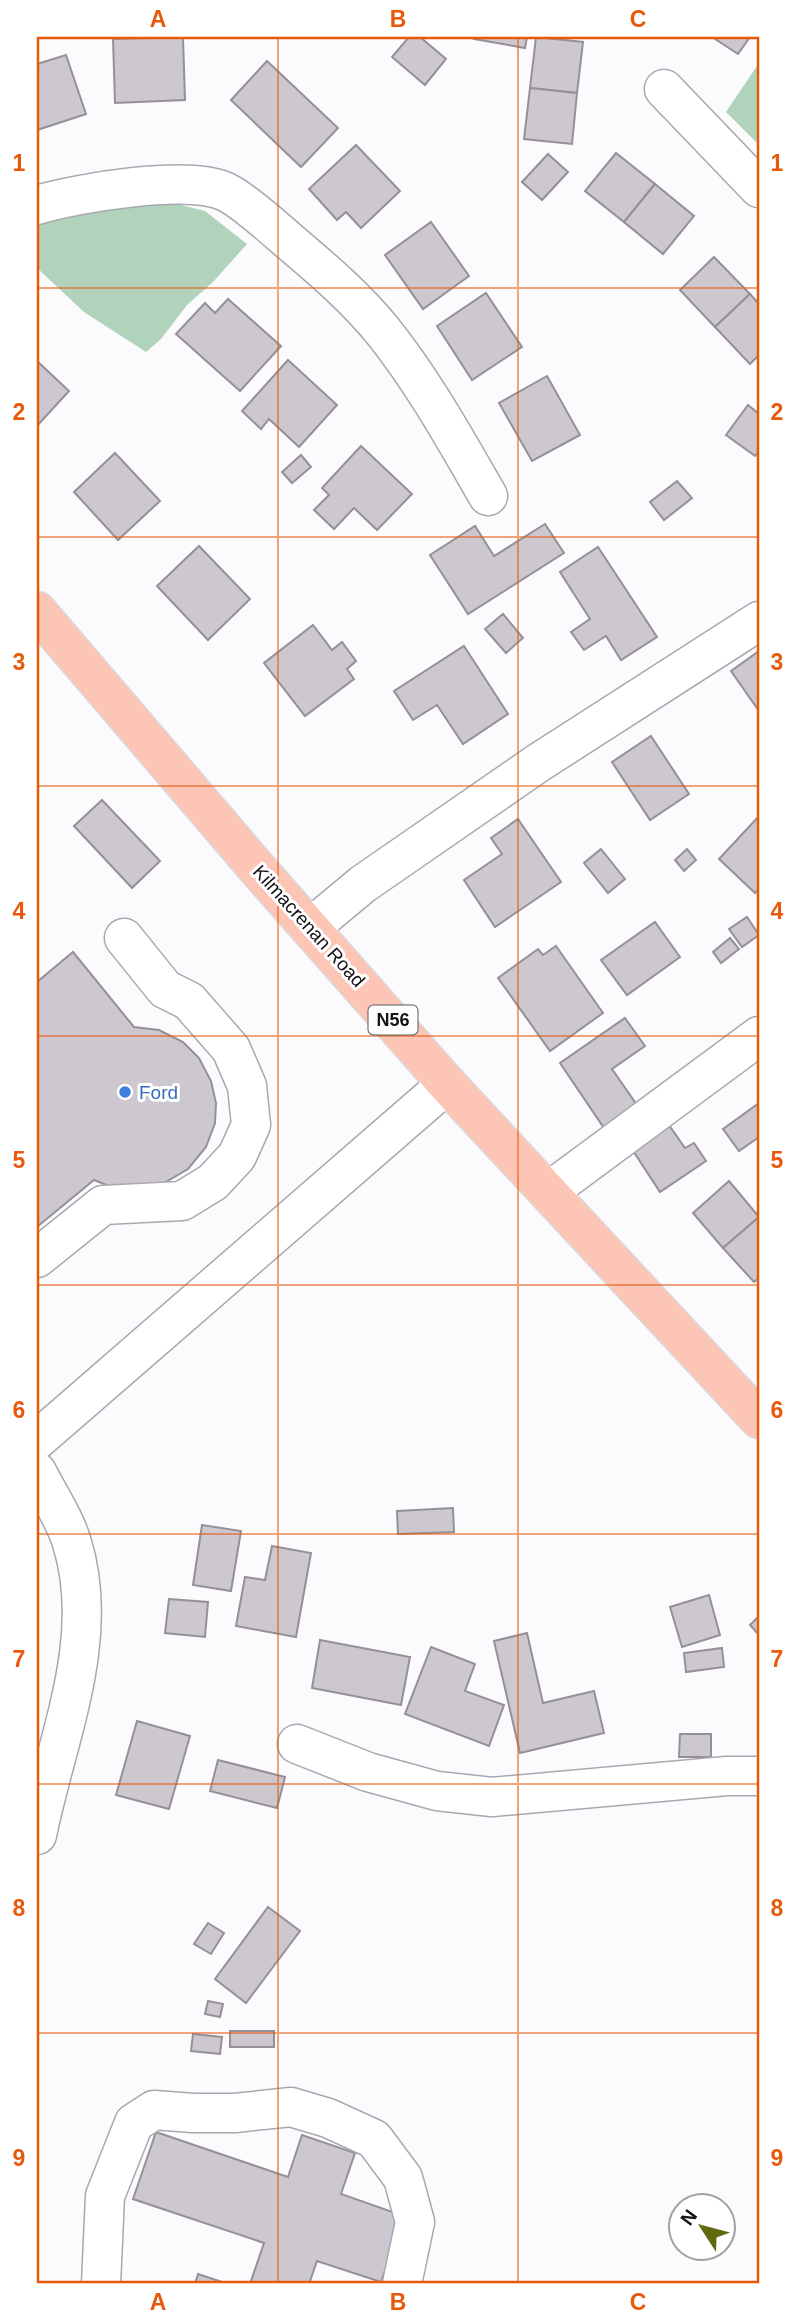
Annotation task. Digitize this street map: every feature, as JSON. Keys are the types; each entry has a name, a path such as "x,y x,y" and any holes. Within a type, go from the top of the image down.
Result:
{"main road":[{"name":"Kilmacrenan Road","path":"37,611 447,1084 759,1419"}],"street":[{"path":"664,89 759,188"},
{"path":"37,205 65,197 133,187 188,184 226,191 329,275 381,329 433,401 488,496"},
{"path":"310,928 363,884 527,771 759,621"},
{"path":"37,1258 103,1205 181,1201 213,1182 237,1156 251,1125 247,1086 231,1049 189,1001 166,989 124,938"},
{"path":"548,1192 759,1036"},
{"path":"37,1440 447,1084"},
{"path":"37,1472 72,1540 82,1583 83,1628 75,1676 37,1835"},
{"path":"298,1744 368,1772 437,1791 492,1797 727,1776 759,1776"},
{"path":"101,2284 105,2196 134,2123 154,2110 235,2113 290,2107 328,2118 374,2139 403,2178 415,2222 402,2284"}],"green space":[{"path":"759,63 759,145 726,112"},
{"path":"177,204 205,211 247,244 213,282 187,305 161,339 146,352 84,312 37,268 37,217 89,207"}],"building":[{"path":"183,37 185,100 115,103 113,39"},
{"path":"409,37 420,37 446,59 425,85 392,57"},
{"path":"527,37 525,48 474,39"},
{"path":"536,37 583,42 577,93 530,88"},
{"path":"712,37 750,37 738,54"},
{"path":"66,55 86,114 37,130 37,64"},
{"path":"267,61 338,128 301,167 231,100"},
{"path":"530,88 577,93 572,144 524,139"},
{"path":"356,145 400,191 361,228 346,212 337,220 309,189"},
{"path":"616,153 655,184 624,222 585,191"},
{"path":"548,154 568,172 542,200 522,182"},
{"path":"655,184 694,216 663,254 624,222"},
{"path":"431,222 469,276 423,309 385,255"},
{"path":"714,257 750,294 715,327 680,290"},
{"path":"486,293 522,347 472,380 437,326"},
{"path":"750,294 759,304 759,355 750,364 715,327"},
{"path":"228,299 281,346 240,391 176,334 205,303 215,313"},
{"path":"288,360 337,405 299,447 269,419 261,429 242,411"},
{"path":"37,361 69,391 37,426"},
{"path":"547,376 580,435 532,461 499,403"},
{"path":"748,405 759,414 759,451 755,456 726,435"},
{"path":"361,446 412,494 377,530 354,508 334,529 314,510 329,495 322,488"},
{"path":"115,453 160,501 118,540 74,492"},
{"path":"301,455 311,467 292,483 282,472"},
{"path":"677,481 692,498 664,520 650,502"},
{"path":"545,524 564,553 468,614 430,555 475,526 494,556"},
{"path":"199,546 250,599 208,640 157,586"},
{"path":"598,547 657,637 621,660 606,636 584,650 571,632 590,619 560,572"},
{"path":"503,614 523,638 506,653 485,629"},
{"path":"313,625 332,650 342,642 356,661 347,669 354,679 305,716 264,663"},
{"path":"464,646 508,714 463,744 437,705 413,720 394,691"},
{"path":"759,651 759,711 731,671"},
{"path":"651,736 689,794 650,820 612,762"},
{"path":"102,800 160,861 132,888 74,826"},
{"path":"759,816 759,888 755,893 719,859"},
{"path":"518,819 561,882 495,927 464,880 502,854 491,838"},
{"path":"601,849 625,879 608,893 584,863"},
{"path":"687,849 696,860 684,871 675,860"},
{"path":"747,917 759,935 742,947 729,929"},
{"path":"655,922 680,957 627,995 601,960"},
{"path":"730,938 739,949 721,963 713,952"},
{"path":"556,946 603,1013 550,1051 498,978 538,949 543,955"},
{"name":"Ford","path":"73,952 134,1027 159,1030 183,1042 199,1058 211,1081 216,1103 215,1123 206,1147 188,1169 159,1186 114,1188 94,1180 37,1227 37,982"},
{"path":"625,1018 645,1046 612,1069 637,1105 604,1128 560,1063"},
{"path":"759,1103 759,1137 739,1151 723,1129"},
{"path":"662,1115 685,1148 694,1143 706,1161 660,1192 626,1140"},
{"path":"729,1181 759,1217 723,1248 693,1213"},
{"path":"759,1217 759,1278 754,1282 723,1248"},
{"path":"453,1508 454,1532 398,1534 397,1511"},
{"path":"202,1525 241,1531 231,1591 193,1585"},
{"path":"272,1546 311,1553 296,1637 236,1626 245,1577 265,1580"},
{"path":"709,1595 720,1635 682,1647 670,1607"},
{"path":"169,1599 208,1602 205,1637 165,1633"},
{"path":"759,1616 759,1635 750,1625"},
{"path":"527,1633 543,1703 594,1691 604,1733 520,1753 494,1641"},
{"path":"320,1640 410,1657 401,1705 312,1688"},
{"path":"431,1647 475,1664 465,1691 504,1705 489,1746 405,1714"},
{"path":"722,1648 724,1667 686,1672 684,1653"},
{"path":"137,1721 190,1736 169,1809 116,1795"},
{"path":"680,1734 711,1734 711,1757 679,1757"},
{"path":"218,1760 285,1777 277,1808 210,1791"},
{"path":"268,1907 300,1931 246,2003 215,1979"},
{"path":"208,1923 224,1933 211,1954 194,1944"},
{"path":"208,2001 223,2004 220,2017 205,2014"},
{"path":"230,2031 274,2031 274,2047 230,2047"},
{"path":"193,2034 222,2037 220,2054 191,2051"},
{"path":"156,2132 288,2177 302,2135 355,2153 341,2194 404,2216 381,2282 317,2261 309,2284 250,2284 264,2243 133,2199"},
{"path":"198,2274 228,2284 195,2284"}],"place":[{"name":"Ford","path":"125,1092"}]}
